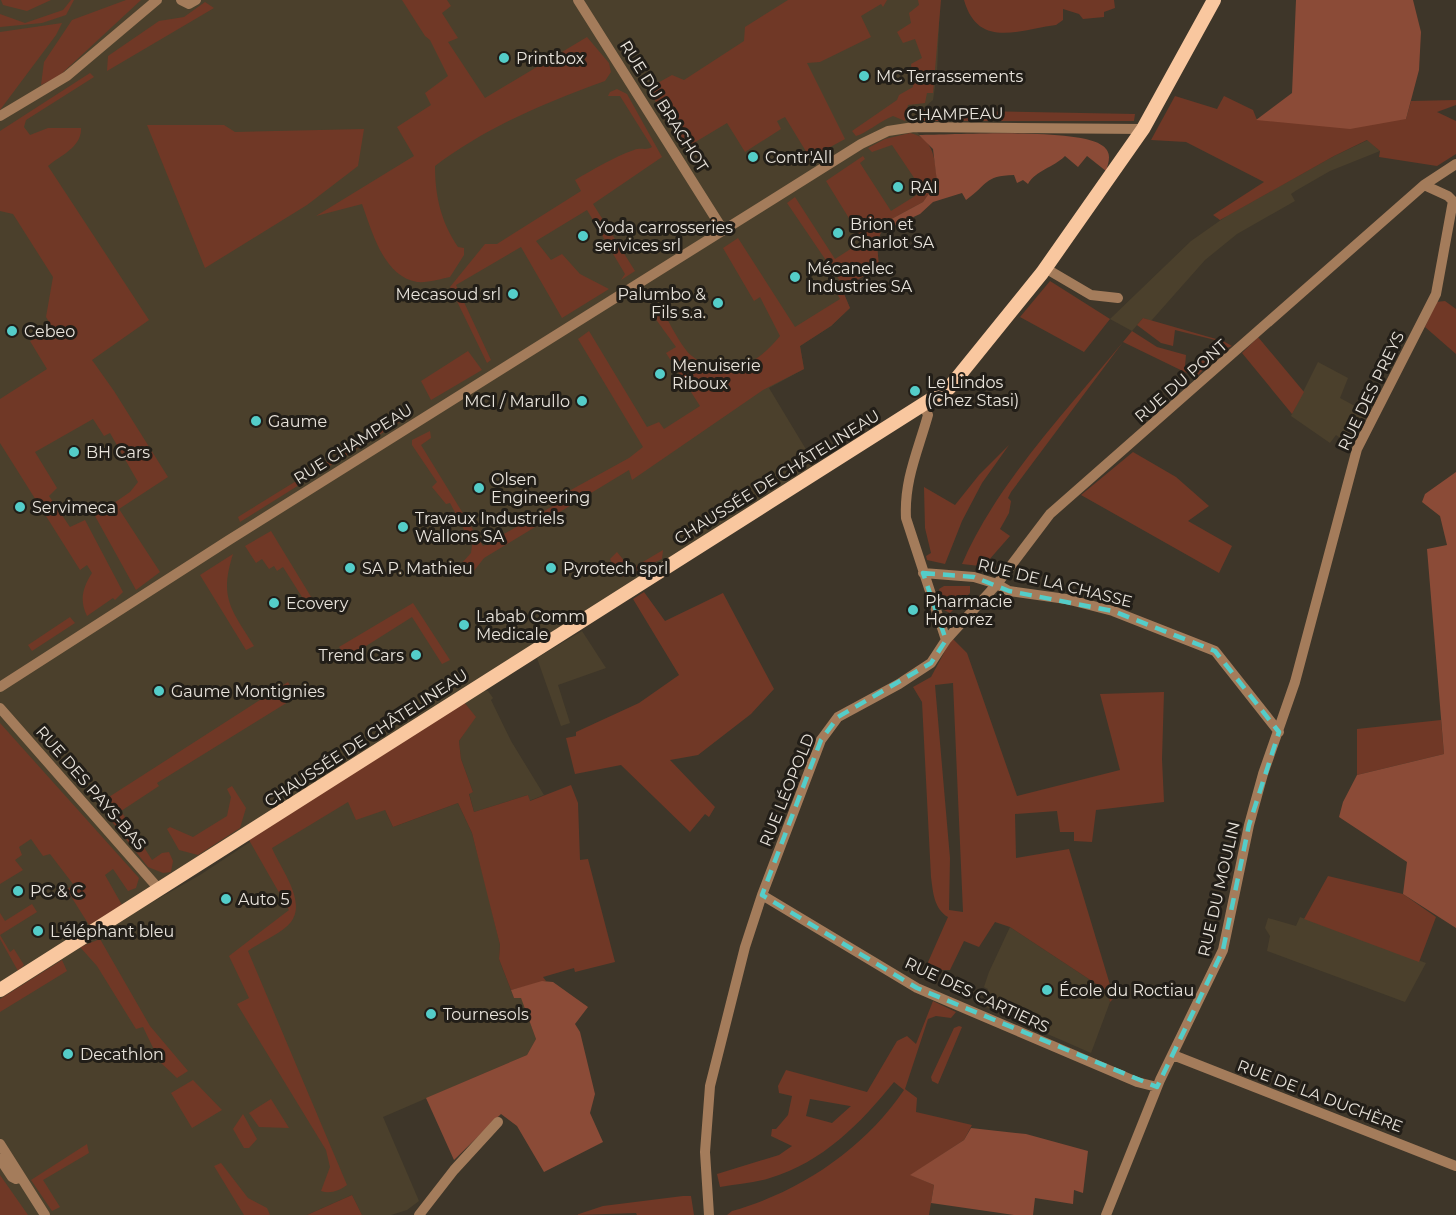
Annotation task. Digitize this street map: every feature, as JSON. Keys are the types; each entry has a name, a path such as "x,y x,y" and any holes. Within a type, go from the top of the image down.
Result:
{"main road":[{"name":"CHAUSSÉE DE CHÂTELINEAU","path":"0,990 949,388 1045,268 1143,129 1214,0"}],"street":[{"path":"0,116 67,76 156,0"},
{"path":"181,0 189,4 196,0"},
{"name":"RUE DU BRACHOT","path":"578,0 723,230"},
{"name":"CHAMPEAU","path":"723,230 861,144 888,131 914,127 1143,129"},
{"name":"RUE DU PONT","path":"946,640 997,584 1050,514 1424,185 1456,164"},
{"name":"RUE DES PREYS","path":"1279,732 1357,449 1436,294 1453,201 1448,196 1424,185"},
{"name":"RUE CHAMPEAU","path":"0,687 723,230"},
{"path":"1045,268 1091,295 1118,298"},
{"path":"922,404 928,415 909,469 904,498 910,537 946,640"},
{"name":"RUE DE LA CHASSE","path":"923,573 974,577 997,584 1010,591 1066,600 1113,611 1215,651 1279,732"},
{"name":"RUE LÉOPOLD","path":"709,1215 705,1192 705,1152 710,1086 745,947 762,895 820,741 838,717 899,684 931,663 946,640"},
{"name":"RUE DES PAYS-BAS","path":"0,708 158,888"},
{"name":"RUE DU MOULIN","path":"1106,1215 1157,1087 1223,950 1249,825 1263,774 1279,732"},
{"name":"RUE DES CARTIERS","path":"762,895 917,988 1137,1082 1157,1087"},
{"name":"RUE DE LA DUCHÈRE","path":"1173,1055 1456,1166"},
{"path":"419,1215 454,1170 498,1122"},
{"path":"0,1143 21,1180 45,1215"},
{"path":"0,1159 12,1177 21,1180"}],"highlighted area":[{"path":"923,573 974,577 1009,591 1113,611 1215,651 1279,732 1249,825 1223,950 1157,1087 917,988 762,895 821,740 838,717 931,663 946,640"}],"shaded area":[{"path":"0,0 940,0 937,73 933,100 908,121 923,139 937,182 923,202 884,223 877,244 879,267 842,289 850,308 831,326 800,346 804,369 769,388 816,466 0,990"},
{"path":"1,0 51,0 27,11 3,5"},
{"path":"71,0 74,0 66,15 42,23 0,27 0,14 25,23 63,10"},
{"path":"126,0 141,0 58,77 41,85 44,62 72,20"},
{"path":"402,0 447,0 451,6 442,13 458,38 448,42 485,98 587,37 609,63 611,72 605,81 517,117 475,139 435,166 436,188 443,218 458,247 464,248 464,255 450,277 425,282 405,278 387,262 380,251 362,204 316,216 414,156 397,127 431,105 425,93 448,76 430,40 425,36"},
{"path":"788,0 887,0 883,7 881,4 861,16 871,37 820,62 807,63 845,139 810,158 785,117 777,121 781,129 745,152 727,123 687,147 647,89 672,75 684,80 744,41 745,27"},
{"path":"918,0 941,0 933,93 927,93 925,103 908,105 905,121 893,116 856,136 852,131 913,87 911,64 922,58 915,39 903,43 897,32 911,23 909,13 919,5"},
{"path":"964,0 1114,0 1115,8 1104,12 1104,17 1083,19 1079,14 1063,9 1063,20 1056,25 1001,33 989,31 979,25 970,15"},
{"path":"1296,0 1413,0 1421,32 1419,70 1406,119 1350,129 1256,120 1292,93"},
{"path":"205,2 214,8 107,71 108,56 159,21 184,17"},
{"path":"62,23 56,35 0,110 0,32"},
{"path":"90,73 94,77 26,120 24,127 30,135 48,128 81,128 74,145 48,166 149,320 92,360 168,477 119,509 160,572 136,590 95,516 130,492 138,482 110,433 104,436 93,419 35,452 57,488 49,496 70,527 85,520 123,592 115,600 113,598 87,616 83,594 92,573 87,565 80,570 0,443 0,399 47,369 30,341 54,330 46,317 53,277 13,214 0,211 0,131"},
{"path":"617,89 627,94 662,157 593,204 635,271 621,280 625,274 587,210 536,241 551,260 562,254 580,274 609,289 562,318 521,247 456,285 491,360 487,363 450,287 485,244 497,244 581,191 575,180 627,153 652,147 620,96 608,96 610,92"},
{"path":"1175,96 1217,109 1224,96 1253,110 1257,120 1406,119 1411,101 1456,100 1456,105 1437,112 1456,121 1456,154 1437,166 1379,157 1380,151 1367,140 1220,220 1213,215 1264,182 1186,142 1151,140"},
{"path":"919,110 1135,114 1134,121 918,121 916,113"},
{"path":"147,125 224,125 235,132 364,129 358,166 307,205 205,268"},
{"path":"910,133 929,145 934,159 937,182 923,202 884,223 877,244 879,267 842,289 850,308 831,326 800,346 804,369 763,390 632,480 629,470 484,558 470,576 461,564 471,553 472,545 450,503 446,504 432,487 437,482 412,445 412,440 430,431 431,438 421,445 483,546 560,502 558,497 629,458 643,447 578,339 589,331 647,427 659,422 664,429 700,406 666,353 676,347 652,314 659,305 683,346 704,364 728,369 751,362 780,336 760,297 754,301 723,248 738,238 795,327 840,299 833,286 840,281 787,203 795,197 835,259 863,241 826,181 863,156 865,159 860,163 891,211 923,191 892,145 872,152 868,148 885,139"},
{"path":"1016,133 1070,136 1090,140 1103,146 1108,151 1109,161 1106,171 1087,156 1078,167 1065,156 1035,175 1028,184 1023,180 1017,183 1014,175 997,177 991,179 966,200 962,193 933,202 920,214 881,232 884,223 923,202 937,182 933,149 919,135"},
{"path":"1368,140 1380,151 1330,171 1297,190 1291,194 1295,201 1237,234 1205,260 1151,321 1143,318 1132,331 1110,319 1191,241 1228,215 1334,156"},
{"path":"1050,281 1110,319 1084,352 1020,317"},
{"path":"1445,301 1456,309 1456,354 1425,327 1436,302"},
{"path":"1143,318 1223,341 1232,346 1212,354 1215,340 1175,330 1173,346 1161,343 1137,325"},
{"path":"1132,331 1157,347 1186,355 1185,366 1197,369 1201,360 1210,363 1197,376 1193,376 1123,342 1011,492 1008,498 1011,501 1009,513 1000,529 1010,536 988,561 997,568 962,564 977,533 1016,472"},
{"path":"1258,337 1304,392 1292,414 1242,353"},
{"path":"468,351 482,370 431,400 421,381"},
{"path":"1318,362 1348,378 1340,398 1368,413 1349,444 1336,435 1330,443 1291,416"},
{"path":"400,417 403,420 240,522 238,517"},
{"path":"1009,445 982,483 962,521 945,564 927,560 926,556 931,553 925,528 924,487 955,505 979,475"},
{"path":"1133,452 1176,477 1209,506 1188,521 1232,546 1219,573 1081,495"},
{"path":"1456,472 1456,928 1403,894 1407,862 1339,817 1343,802 1357,775 1444,754 1427,549 1447,545 1440,516 1422,502 1425,494"},
{"path":"271,531 316,605 309,608 283,567 277,571 274,566 269,569 262,559 256,563 245,546"},
{"path":"663,550 662,559 623,577 618,574 610,559 617,552 631,569"},
{"path":"233,554 227,593 239,622 254,646 246,650 200,575"},
{"path":"944,586 970,586 970,593 950,613 944,610 939,589"},
{"path":"644,592 665,621 723,593 774,689 751,714 698,755 670,760 715,807 709,817 705,814 690,832 621,765 575,774 566,738 576,736 576,732 639,703 679,675 633,599"},
{"path":"413,603 450,660 442,664 412,617 347,658 339,647"},
{"path":"70,617 75,623 32,651 28,645"},
{"path":"582,631 606,668 558,685 570,723 561,726 537,658"},
{"path":"952,638 967,653 1017,796 1120,770 1100,694 1164,692 1162,759 1164,802 1096,810 1092,842 1074,841 1074,832 1060,832 1057,811 1015,814 1016,858 1069,849 1114,998 1110,1002 1107,991 1010,927 995,922 979,947 964,941 950,970 941,970 938,977 925,969 948,917 937,905 931,877 922,702 913,687 931,677","holes":["953,683 963,912 949,910 950,858 935,685"]},
{"path":"288,682 296,697 157,783 159,786 121,811 152,860 162,853 169,852 173,861 171,872 163,873 148,867 98,804"},
{"path":"483,690 488,691 493,698 491,700 511,741 544,795 529,801 528,795 474,812 469,793 473,792 461,759 459,741 475,717 464,702"},
{"path":"464,702 476,717 459,741 461,759 473,792 469,794 474,812 528,795 530,801 571,785 578,803 580,860 588,859 615,962 575,972 574,968 543,977 546,981 511,990 499,959 500,945 472,833 458,803 393,827 385,810 356,820 348,802 272,848 294,895 295,914 291,922 282,930 248,951 347,1185 334,1191 321,1191 330,1167 326,1150 237,1004 249,998 229,956 289,910 249,840"},
{"path":"1441,720 1444,754 1357,775 1357,729"},
{"path":"0,723 139,878 136,888 128,891 113,869 105,875 122,905 89,925 67,890 73,884 50,854 43,856 31,839 19,847 22,855 15,860 23,870 0,884"},
{"path":"342,781 385,810 393,827 458,803 472,833 500,945 499,959 514,998 521,997 536,1039 527,1055 383,1117 419,1201 407,1210 391,1215 362,1215 352,1195 307,1215 0,1215 0,995 75,946 200,875"},
{"path":"232,786 246,808 240,828 198,855 179,850 167,829 170,827 193,837 227,816 231,797 227,789"},
{"path":"1328,876 1403,894 1436,917 1419,962 1304,919"},
{"path":"32,904 37,912 0,935 0,913 5,921"},
{"path":"1300,917 1426,963 1405,1002 1267,951 1270,936 1265,928 1268,918 1296,926"},
{"name":"École du Roctiau","path":"1010,927 1107,991 1110,1002 1091,1053 981,1005 988,989 984,987 989,972"},
{"path":"0,935 10,952 14,949 24,965 18,971 0,939"},
{"path":"100,939 150,1026 188,1071 177,1078 160,1062 143,1027 136,1029 97,966 80,947"},
{"path":"62,960 67,971 0,1012 0,999"},
{"path":"542,981 553,982 588,1007 575,1024 580,1032 595,1094 590,1113 603,1142 544,1172 517,1126 501,1114 454,1160 426,1098 527,1055 536,1039 521,998 514,998 511,990"},
{"path":"933,1001 956,1012 951,1018 936,1016 928,1019 905,1089 917,1098 916,1112 972,1125 964,1140 911,1175 934,1185 929,1215 727,1215 782,1192 828,1166 870,1131 904,1090 894,1082 854,1127 824,1152 807,1162 770,1178 720,1187 717,1174 779,1155 792,1146 771,1136 772,1129 776,1129 788,1115 792,1096 779,1093 778,1086 786,1070 867,1092 897,1041 907,1036 916,1044","holes":["810,1099 851,1106 832,1123 806,1116"]},
{"path":"962,1027 938,1084 932,1081 931,1077 954,1028"},
{"path":"193,1080 222,1110 192,1128 171,1093"},
{"path":"271,1099 289,1128 259,1127 249,1113"},
{"path":"243,1114 257,1139 249,1148 244,1148 233,1129"},
{"path":"971,1128 1026,1134 1088,1151 1083,1193 1074,1190 1073,1204 1035,1198 1033,1215 1014,1215 931,1203 934,1185 910,1175 964,1140"},
{"path":"87,1144 89,1153 43,1180 60,1207 52,1211 31,1180"},
{"path":"221,1163 248,1198 267,1208 270,1215 244,1215 214,1166"},
{"path":"0,1175 28,1215 0,1215"},
{"path":"352,1195 362,1215 307,1215"},
{"path":"691,1196 694,1215 637,1215 636,1213 576,1215 603,1206"}],"place":[{"name":"Printbox","path":"504,58"},
{"name":"MC Terrassements","path":"864,76"},
{"name":"Contr'All","path":"753,157"},
{"name":"RAI","path":"898,187"},
{"name":"Brion et Charlot SA","path":"838,233"},
{"name":"Yoda carrosseries services srl","path":"583,236"},
{"name":"Mécanelec Industries SA","path":"795,277"},
{"name":"Mecasoud srl","path":"513,294"},
{"name":"Palumbo & Fils s.a.","path":"718,303"},
{"name":"Cebeo","path":"12,331"},
{"name":"Menuiserie Riboux","path":"660,374"},
{"name":"Le Lindos (Chez Stasi)","path":"915,391"},
{"name":"MCI / Marullo","path":"582,401"},
{"name":"Gaume","path":"256,421"},
{"name":"BH Cars","path":"74,452"},
{"name":"Olsen Engineering","path":"479,488"},
{"name":"Servimeca","path":"20,507"},
{"name":"Travaux Industriels Wallons SA","path":"403,527"},
{"name":"SA P. Mathieu","path":"350,568"},
{"name":"Pyrotech sprl","path":"551,568"},
{"name":"Ecovery","path":"274,603"},
{"name":"Pharmacie Honorez","path":"913,610"},
{"name":"Labab Comm Medicale","path":"464,625"},
{"name":"Trend Cars","path":"416,655"},
{"name":"Gaume Montignies","path":"159,691"},
{"name":"PC & C","path":"18,891"},
{"name":"Auto 5","path":"226,899"},
{"name":"L'éléphant bleu","path":"38,931"},
{"name":"École du Roctiau","path":"1047,990"},
{"name":"Tournesols","path":"431,1014"},
{"name":"Decathlon","path":"68,1054"}]}
